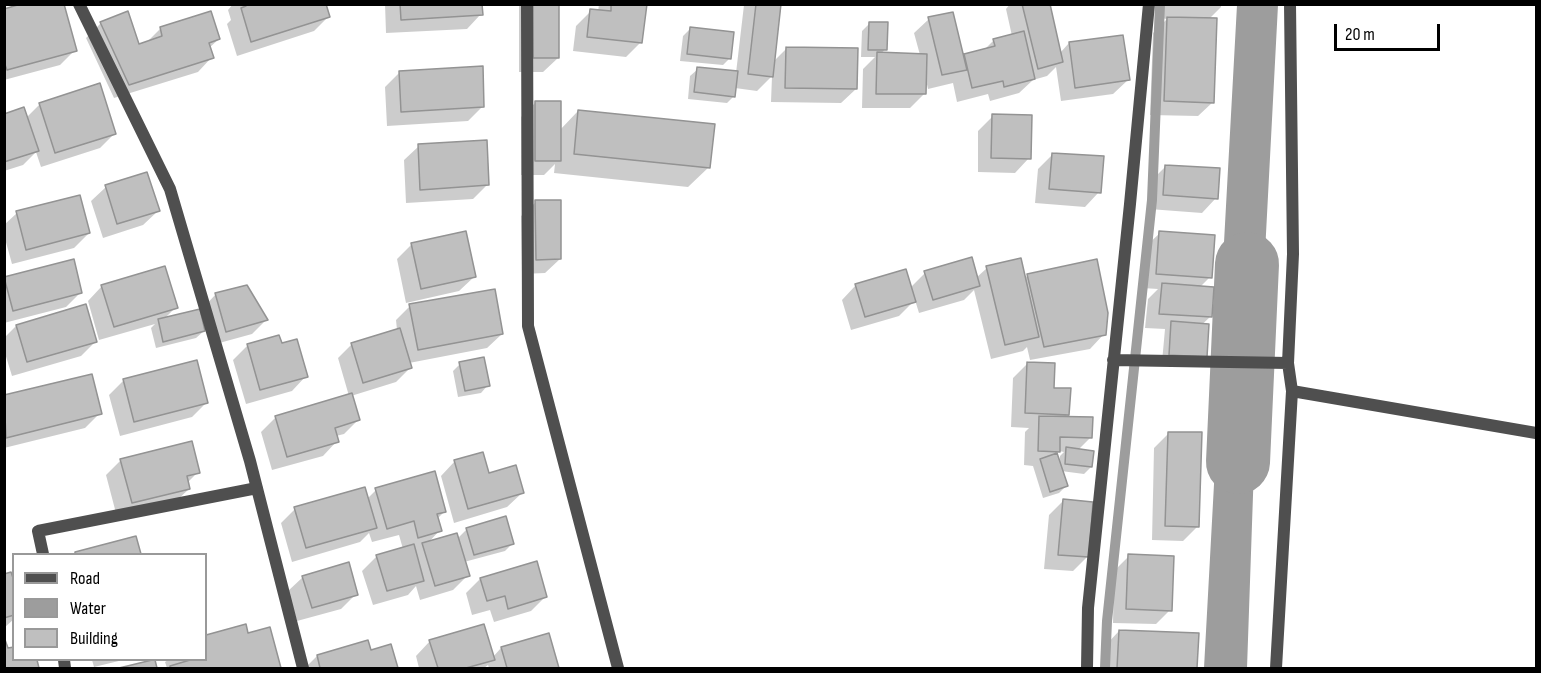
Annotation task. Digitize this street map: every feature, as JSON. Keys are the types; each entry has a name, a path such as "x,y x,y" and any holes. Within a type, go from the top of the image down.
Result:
{"street":[{"path":"79,4 171,189 257,488 303,669"},
{"path":"526,4 528,326 618,669"},
{"path":"1087,669 1088,608 1149,4"},
{"path":"1276,669 1292,391 1288,363 1293,254 1290,4"},
{"path":"1113,360 1288,363"},
{"path":"1292,391 1536,433"},
{"path":"43,553 38,531 257,488"}],"water":[{"path":"1237,5 1278,5 1260,348 1254,355 1218,352"},
{"path":"1220,374 1252,374 1257,380 1247,668 1204,668"}],"building":[{"path":"21,4 64,4 77,51 7,70 4,62 4,9"},
{"path":"245,4 326,4 330,17 251,42 241,8 246,6"},
{"path":"400,4 482,4 483,15 401,20"},
{"path":"533,4 559,4 559,58 533,58"},
{"path":"611,4 647,4 642,43 587,37 590,9 611,11"},
{"path":"756,4 781,4 773,77 748,74"},
{"path":"1022,4 1050,4 1063,62 1038,69"},
{"path":"128,11 139,44 162,36 160,27 211,11 220,39 209,43 214,58 129,85 100,22"},
{"path":"953,12 967,70 942,75 928,17"},
{"path":"1167,17 1217,18 1214,103 1164,101"},
{"path":"869,22 888,22 887,50 868,50"},
{"path":"690,27 734,32 731,59 687,54"},
{"path":"1024,31 1035,79 1004,87 1003,81 972,88 964,54 995,46 993,39"},
{"path":"1123,35 1130,80 1075,88 1069,42"},
{"path":"786,47 858,48 857,89 785,88"},
{"path":"877,52 927,54 926,94 876,94"},
{"path":"483,66 484,107 401,112 399,71"},
{"path":"697,67 738,71 735,97 694,92"},
{"path":"100,83 116,134 55,153 39,103"},
{"path":"535,101 561,101 561,161 535,161"},
{"path":"24,107 39,151 4,162 4,114"},
{"path":"578,110 715,124 710,168 574,154"},
{"path":"992,114 1032,115 1031,159 991,158"},
{"path":"487,140 489,185 420,190 418,144"},
{"path":"1052,153 1104,156 1101,193 1049,189"},
{"path":"1165,165 1220,168 1218,199 1163,195"},
{"path":"147,172 160,211 117,224 105,185"},
{"path":"80,195 90,233 26,250 16,211"},
{"path":"535,200 561,200 561,259 536,260"},
{"path":"466,231 476,277 421,289 411,243"},
{"path":"1159,231 1215,235 1212,278 1156,274"},
{"path":"972,257 980,286 933,300 924,271"},
{"path":"1021,258 1039,337 1005,345 986,266"},
{"path":"74,259 82,293 13,311 4,277"},
{"path":"1097,259 1108,313 1106,335 1044,347 1027,274"},
{"path":"165,266 178,308 114,327 101,285"},
{"path":"906,269 916,302 865,317 855,284"},
{"path":"1162,283 1214,287 1212,317 1159,314"},
{"path":"247,285 268,320 226,332 215,293"},
{"path":"495,289 503,334 418,350 409,304"},
{"path":"86,304 97,342 27,362 16,325"},
{"path":"200,309 205,331 163,342 158,319"},
{"path":"1171,321 1209,324 1207,357 1169,355"},
{"path":"400,328 412,368 363,383 351,343"},
{"path":"279,335 282,343 297,339 308,377 260,390 247,344"},
{"path":"484,357 490,386 465,391 459,362"},
{"path":"197,360 208,403 134,422 123,379"},
{"path":"1027,362 1055,363 1054,388 1071,388 1069,415 1025,413"},
{"path":"92,374 102,414 6,438 4,395"},
{"path":"352,393 360,420 335,428 339,442 287,457 275,416"},
{"path":"1039,416 1093,417 1092,438 1060,437 1060,452 1038,451"},
{"path":"1168,432 1202,432 1199,527 1165,526"},
{"path":"192,441 200,473 187,476 190,489 132,503 120,459"},
{"path":"1066,447 1094,451 1092,467 1065,464"},
{"path":"483,452 489,473 516,465 524,493 468,509 454,460"},
{"path":"1057,453 1068,486 1050,492 1040,459"},
{"path":"435,471 446,512 437,514 442,531 418,538 414,521 387,529 375,488"},
{"path":"365,487 377,528 306,548 294,507"},
{"path":"1063,499 1093,502 1089,557 1058,555"},
{"path":"506,516 514,544 474,555 466,528"},
{"path":"457,533 470,576 435,586 422,543"},
{"path":"136,536 141,553 75,553"},
{"path":"414,544 424,581 387,591 376,555"},
{"path":"1128,554 1174,556 1172,611 1126,609"},
{"path":"537,561 547,597 508,609 505,596 487,601 480,578"},
{"path":"349,562 358,595 312,608 302,576"},
{"path":"11,572 12,575 12,616 4,618 4,574"},
{"path":"246,624 248,633 270,627 281,668 170,668 170,666 187,661 207,661 207,635"},
{"path":"484,624 495,660 466,668 438,668 429,640"},
{"path":"1119,630 1199,633 1197,668 1117,668"},
{"path":"549,633 559,668 507,668 501,647"},
{"path":"4,637 8,648 12,647 12,661 37,661 39,668 4,668"},
{"path":"368,640 371,650 391,644 398,668 320,668 317,655"},
{"path":"155,661 157,668 119,668"}],"waterway":[{"path":"1105,668 1107,621 1152,200 1160,4"},
{"path":"1238,462 1247,264"}]}
